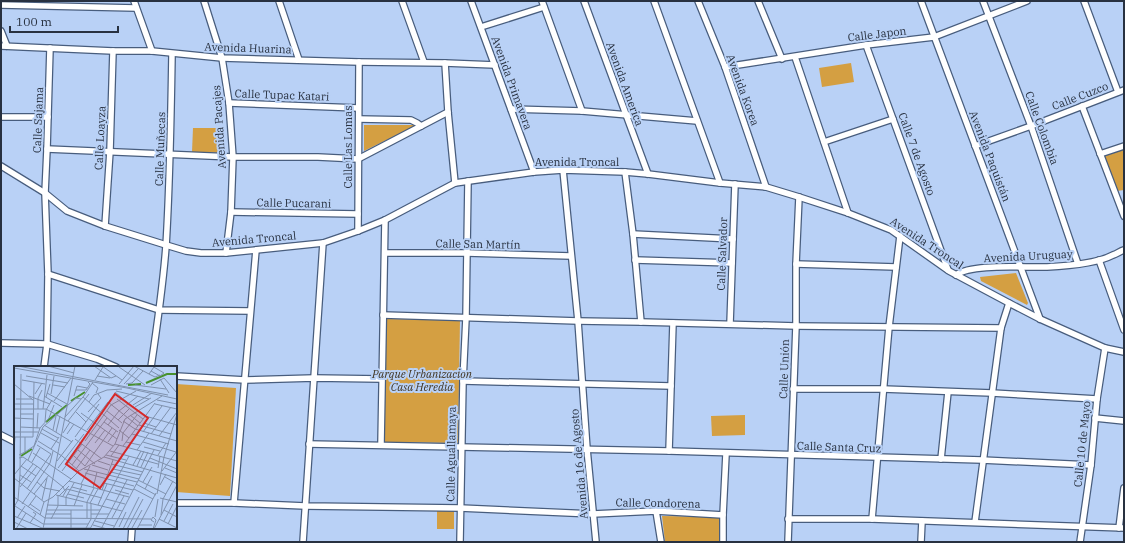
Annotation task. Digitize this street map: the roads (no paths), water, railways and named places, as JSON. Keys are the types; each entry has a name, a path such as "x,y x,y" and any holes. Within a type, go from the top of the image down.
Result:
{"street":[{"path":"134,1 152,52"},
{"name":"Avenida Pacajes","path":"204,1 222,58 229,103 233,157 231,212 226,253"},
{"path":"280,1 299,60"},
{"path":"402,1 424,62"},
{"name":"Avenida Primavera","path":"471,1 534,172"},
{"name":"Avenida America","path":"584,1 648,174"},
{"path":"654,1 720,183"},
{"name":"Avenida Korea","path":"698,1 725,68 766,187"},
{"path":"762,1 758,1 782,59"},
{"name":"Avenida Paquistán","path":"921,1 1040,319"},
{"name":"Calle Colombia","path":"983,1 1031,126 1078,264"},
{"name":"Calle Japon","path":"725,68 866,45 934,37 1027,1"},
{"path":"1084,1 1118,92"},
{"path":"1,5 80,4 136,8"},
{"path":"481,27 543,4 582,111"},
{"path":"1,31 4,46"},
{"name":"Calle 7 de Agosto","path":"866,45 948,271"},
{"name":"Avenida Huarina","path":"4,46 152,52 222,58 495,65"},
{"name":"Calle Sajama","path":"44,366 47,344 48,274 45,193 50,48"},
{"name":"Calle Loayza","path":"104,226 110,151 114,51"},
{"name":"Calle Muñecas","path":"151,366 166,245 172,54"},
{"path":"795,57 848,213"},
{"name":"Calle Las Lomas","path":"358,231 359,62"},
{"path":"446,63 448,112 455,183"},
{"name":"Calle Cuzco","path":"975,146 1124,90"},
{"name":"Calle Tupac Katari","path":"229,103 358,108"},
{"path":"1082,106 1124,216"},
{"path":"511,108 582,111 697,121"},
{"path":"47,149 233,157 318,157 358,159 448,112"},
{"path":"1,117 48,117"},
{"path":"359,119 410,120 421,126"},
{"path":"824,142 893,120"},
{"path":"1100,154 1124,146"},
{"name":"Avenida Troncal","path":"1,166 45,193 67,211 104,226 186,251 201,253 226,253 323,243 385,220 455,183 534,172 563,170 625,172 766,187 848,213 891,230 948,271 1009,303 1040,319 1106,348 1124,352"},
{"name":"Avenida 16 de Agosto","path":"563,170 578,322 587,449 596,542"},
{"path":"625,172 633,234 640,322"},
{"name":"Calle Aguallamaya","path":"460,542 468,181"},
{"name":"Calle Salvador","path":"730,324 735,184"},
{"path":"1116,196 1124,195"},
{"name":"Calle Unión","path":"788,542 796,326 798,196"},
{"name":"Calle Pucarani","path":"231,212 358,214"},
{"path":"381,444 385,220"},
{"path":"633,234 733,239"},
{"path":"872,519 888,327 900,236"},
{"path":"303,542 323,243"},
{"path":"234,503 256,250"},
{"name":"Avenida Uruguay","path":"956,275 963,271 1000,267 1021,268 1078,264 1099,260 1124,250"},
{"name":"Calle San Martín","path":"385,253 467,253 571,256"},
{"path":"1117,253 1124,254"},
{"path":"635,260 732,264"},
{"path":"1099,260 1124,330"},
{"path":"796,264 896,267"},
{"path":"48,274 159,310 250,311"},
{"path":"975,522 982,460 1001,328 1009,303"},
{"path":"383,315 578,322 1001,328"},
{"path":"669,451 672,323"},
{"path":"1,343 47,344 97,359 114,366"},
{"name":"Calle 10 de Mayo","path":"1080,542 1091,465 1097,399 1106,348"},
{"path":"96,366 97,359"},
{"path":"177,376 245,380 314,378 381,379"},
{"path":"463,381 671,386"},
{"path":"793,389 884,389 1097,399"},
{"path":"940,459 948,392"},
{"path":"1095,418 1124,421"},
{"path":"1,435 14,442"},
{"name":"Calle Santa Cruz","path":"309,444 381,444 669,451 726,454 982,460 1091,465"},
{"path":"723,542 726,454"},
{"path":"788,519 872,519 1121,528 1124,488"},
{"name":"Calle Condorena","path":"177,503 460,508 593,514 656,512 723,515"},
{"path":"656,512 661,542"},
{"path":"921,542 922,521"},
{"path":"130,542 132,529"}],"park label":[{"name":"Parque Urbanizacion Casa Heredia","path":"422,380"}]}
